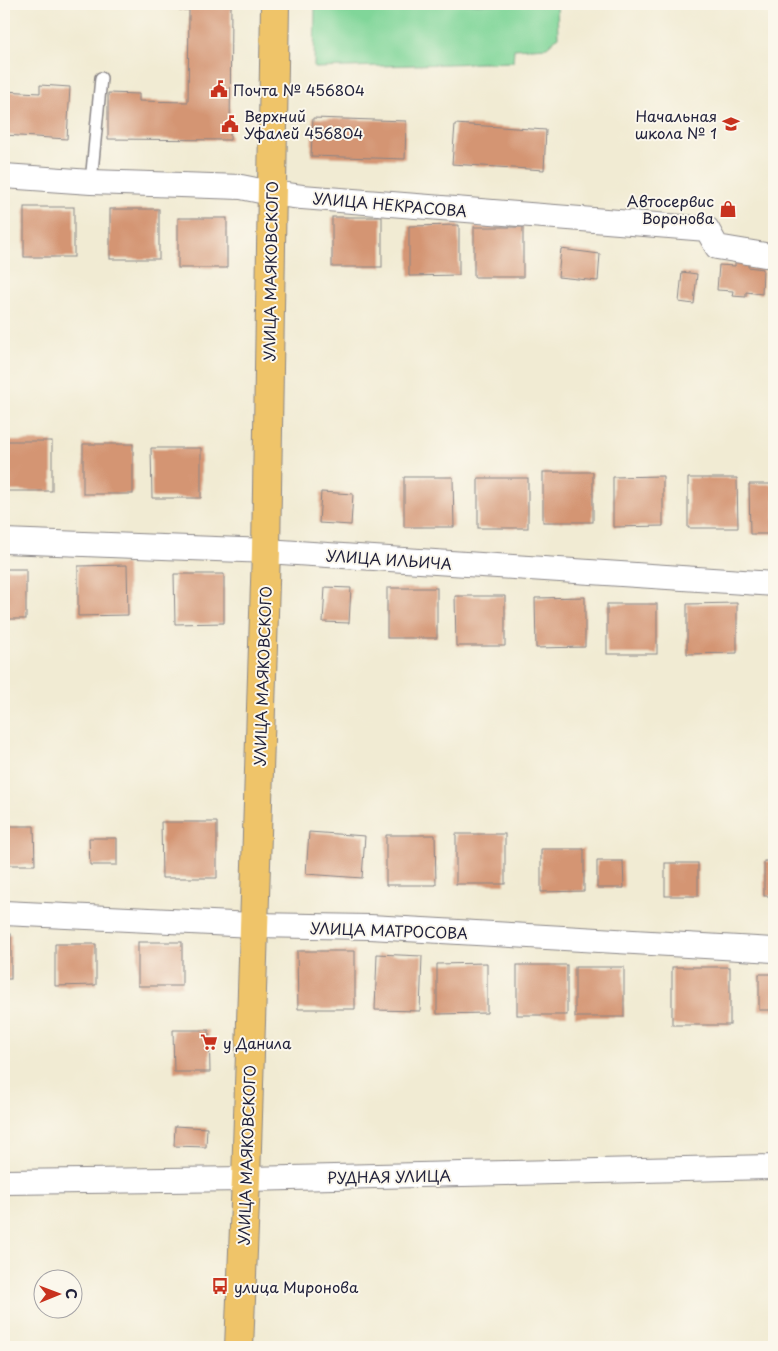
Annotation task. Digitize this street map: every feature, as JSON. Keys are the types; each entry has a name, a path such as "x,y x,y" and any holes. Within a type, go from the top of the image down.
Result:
{"main road":[{"name":"УЛИЦА МАЯКОВСКОГО","path":"239,1347 266,551 275,4"}],"street":[{"name":"УЛИЦА НЕКРАСОВА","path":"4,176 91,182 240,187 271,193 707,229 717,247 765,255"},
{"name":"УЛИЦА ИЛЬИЧА","path":"4,541 266,551 774,584"},
{"name":"УЛИЦА МАТРОСОВА","path":"4,913 254,925 370,927 774,950"},
{"name":"РУДНАЯ УЛИЦА","path":"4,1182 246,1179 774,1167"}],"lane":[{"path":"91,182 101,78"}],"green space":[{"path":"315,4 557,4 558,37 547,47 514,49 513,62 314,68"}],"building":[{"path":"179,4 231,4 230,140 108,139 108,93 139,94 139,101 188,102 189,10 179,10"},
{"path":"40,85 70,87 67,139 4,135 4,91 40,93"},
{"path":"313,118 406,121 405,159 311,156"},
{"path":"455,124 546,130 544,170 452,164"},
{"path":"24,207 74,207 74,257 24,257"},
{"path":"110,209 159,209 159,259 110,259"},
{"path":"332,217 382,217 382,267 332,267"},
{"path":"178,218 227,218 227,268 178,268"},
{"path":"459,225 459,275 409,276 409,226"},
{"path":"474,227 523,227 523,277 474,277"},
{"path":"561,249 600,254 598,281 558,277"},
{"path":"735,261 748,262 748,267 763,269 762,294 746,292 746,297 732,296 733,291 717,290 719,265 735,266"},
{"path":"682,272 697,274 694,304 679,302"},
{"path":"4,441 52,441 52,491 4,491"},
{"path":"83,444 133,444 133,494 83,494"},
{"path":"151,448 201,448 201,498 152,498"},
{"path":"543,472 593,472 593,522 543,522"},
{"path":"663,476 663,526 613,527 613,477"},
{"path":"404,477 453,477 454,527 404,527"},
{"path":"478,478 528,478 528,528 478,528"},
{"path":"688,478 737,478 738,528 688,528"},
{"path":"749,484 774,484 774,534 750,534"},
{"path":"321,492 353,494 351,525 319,523"},
{"path":"127,565 128,615 78,616 78,566"},
{"path":"4,569 26,569 26,619 4,619"},
{"path":"174,574 224,574 224,623 175,624"},
{"path":"325,587 351,588 349,623 323,622"},
{"path":"387,588 437,588 437,638 387,638"},
{"path":"455,596 505,596 505,646 456,646"},
{"path":"585,597 585,647 536,648 535,598"},
{"path":"737,603 737,653 687,654 687,604"},
{"path":"607,604 657,604 657,654 607,654"},
{"path":"161,822 217,822 217,878 162,878"},
{"path":"4,826 34,826 35,865 4,865"},
{"path":"309,832 365,836 362,878 306,874"},
{"path":"456,834 505,834 505,884 456,884"},
{"path":"386,835 435,835 436,885 386,885"},
{"path":"89,838 117,838 117,865 90,865"},
{"path":"541,849 584,849 584,891 541,892"},
{"path":"597,861 623,861 624,888 597,888"},
{"path":"764,861 774,861 774,896 764,896"},
{"path":"665,863 698,863 698,896 665,896"},
{"path":"4,934 11,934 11,979 4,979"},
{"path":"138,942 182,942 182,986 138,986"},
{"path":"55,944 96,944 96,985 55,986"},
{"path":"297,951 355,951 355,1009 298,1009"},
{"path":"377,954 422,956 420,1011 375,1010"},
{"path":"487,963 487,1013 437,1014 437,964"},
{"path":"517,965 567,965 567,1015 517,1015"},
{"path":"575,967 624,967 624,1017 575,1017"},
{"path":"672,967 730,967 730,1025 672,1025"},
{"path":"759,974 774,974 774,1010 759,1010"},
{"path":"173,1030 209,1030 210,1072 174,1072"},
{"path":"175,1126 207,1128 206,1147 174,1146"}],"place":[{"name":"Почта № 456804","path":"219,89"},
{"name":"Верхний Уфалей 456804","path":"230,124"},
{"name":"Начальная школа № 1","path":"731,124"},
{"name":"Автосервис Воронова","path":"728,209"},
{"name":"у Данила","path":"209,1042"},
{"name":"улица Миронова","path":"220,1286"}]}
